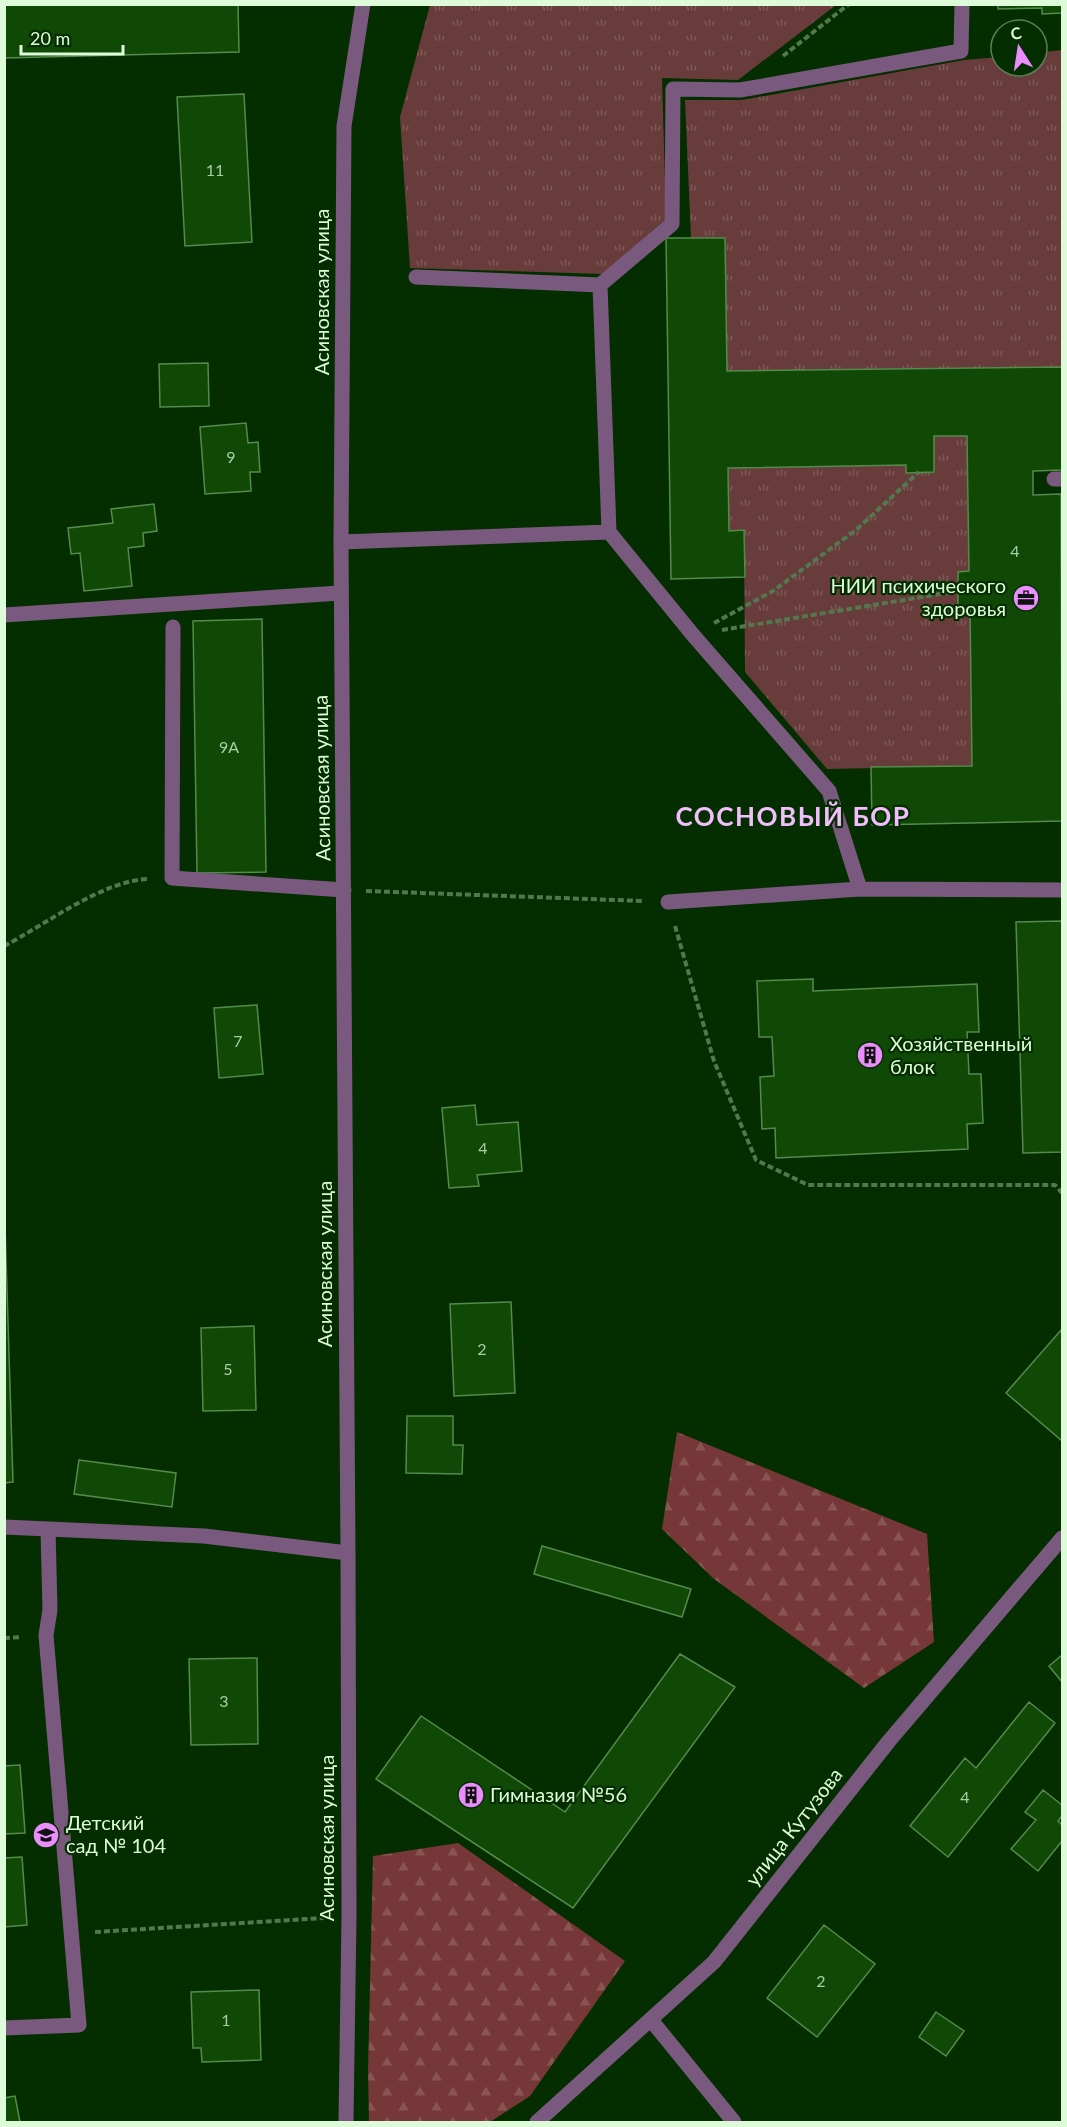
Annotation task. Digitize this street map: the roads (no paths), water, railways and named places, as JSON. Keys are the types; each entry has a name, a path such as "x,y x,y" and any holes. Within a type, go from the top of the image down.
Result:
{"street":[{"name":"Асиновская улица","path":"346,2122 349,1916 348,1553 345,890 340,593 344,126 363,4"},
{"path":"416,278 600,285 672,224 673,89 740,90 961,51 962,4"},
{"path":"600,285 609,532 693,635 829,791 860,889"},
{"path":"341,542 609,532"},
{"path":"4,615 340,593"},
{"path":"173,627 172,878 345,890"},
{"path":"668,902 860,889 1062,890"},
{"path":"4,1527 204,1536 348,1553"},
{"path":"4,2028 79,2025 46,1635 50,1610 48,1530"},
{"name":"улица Кутузова","path":"537,2122 714,1962 889,1741 1062,1538"},
{"path":"651,2020 734,2122"}],"place":[{"name":"НИИ психического здоровья","path":"1026,598"},
{"name":"Хозяйственный блок","path":"870,1055"},
{"name":"Гимназия №56","path":"471,1795"},
{"name":"Детский сад № 104","path":"46,1835"}],"district":[{"name":"СОСНОВЫЙ БОР","path":"793,817"}]}
